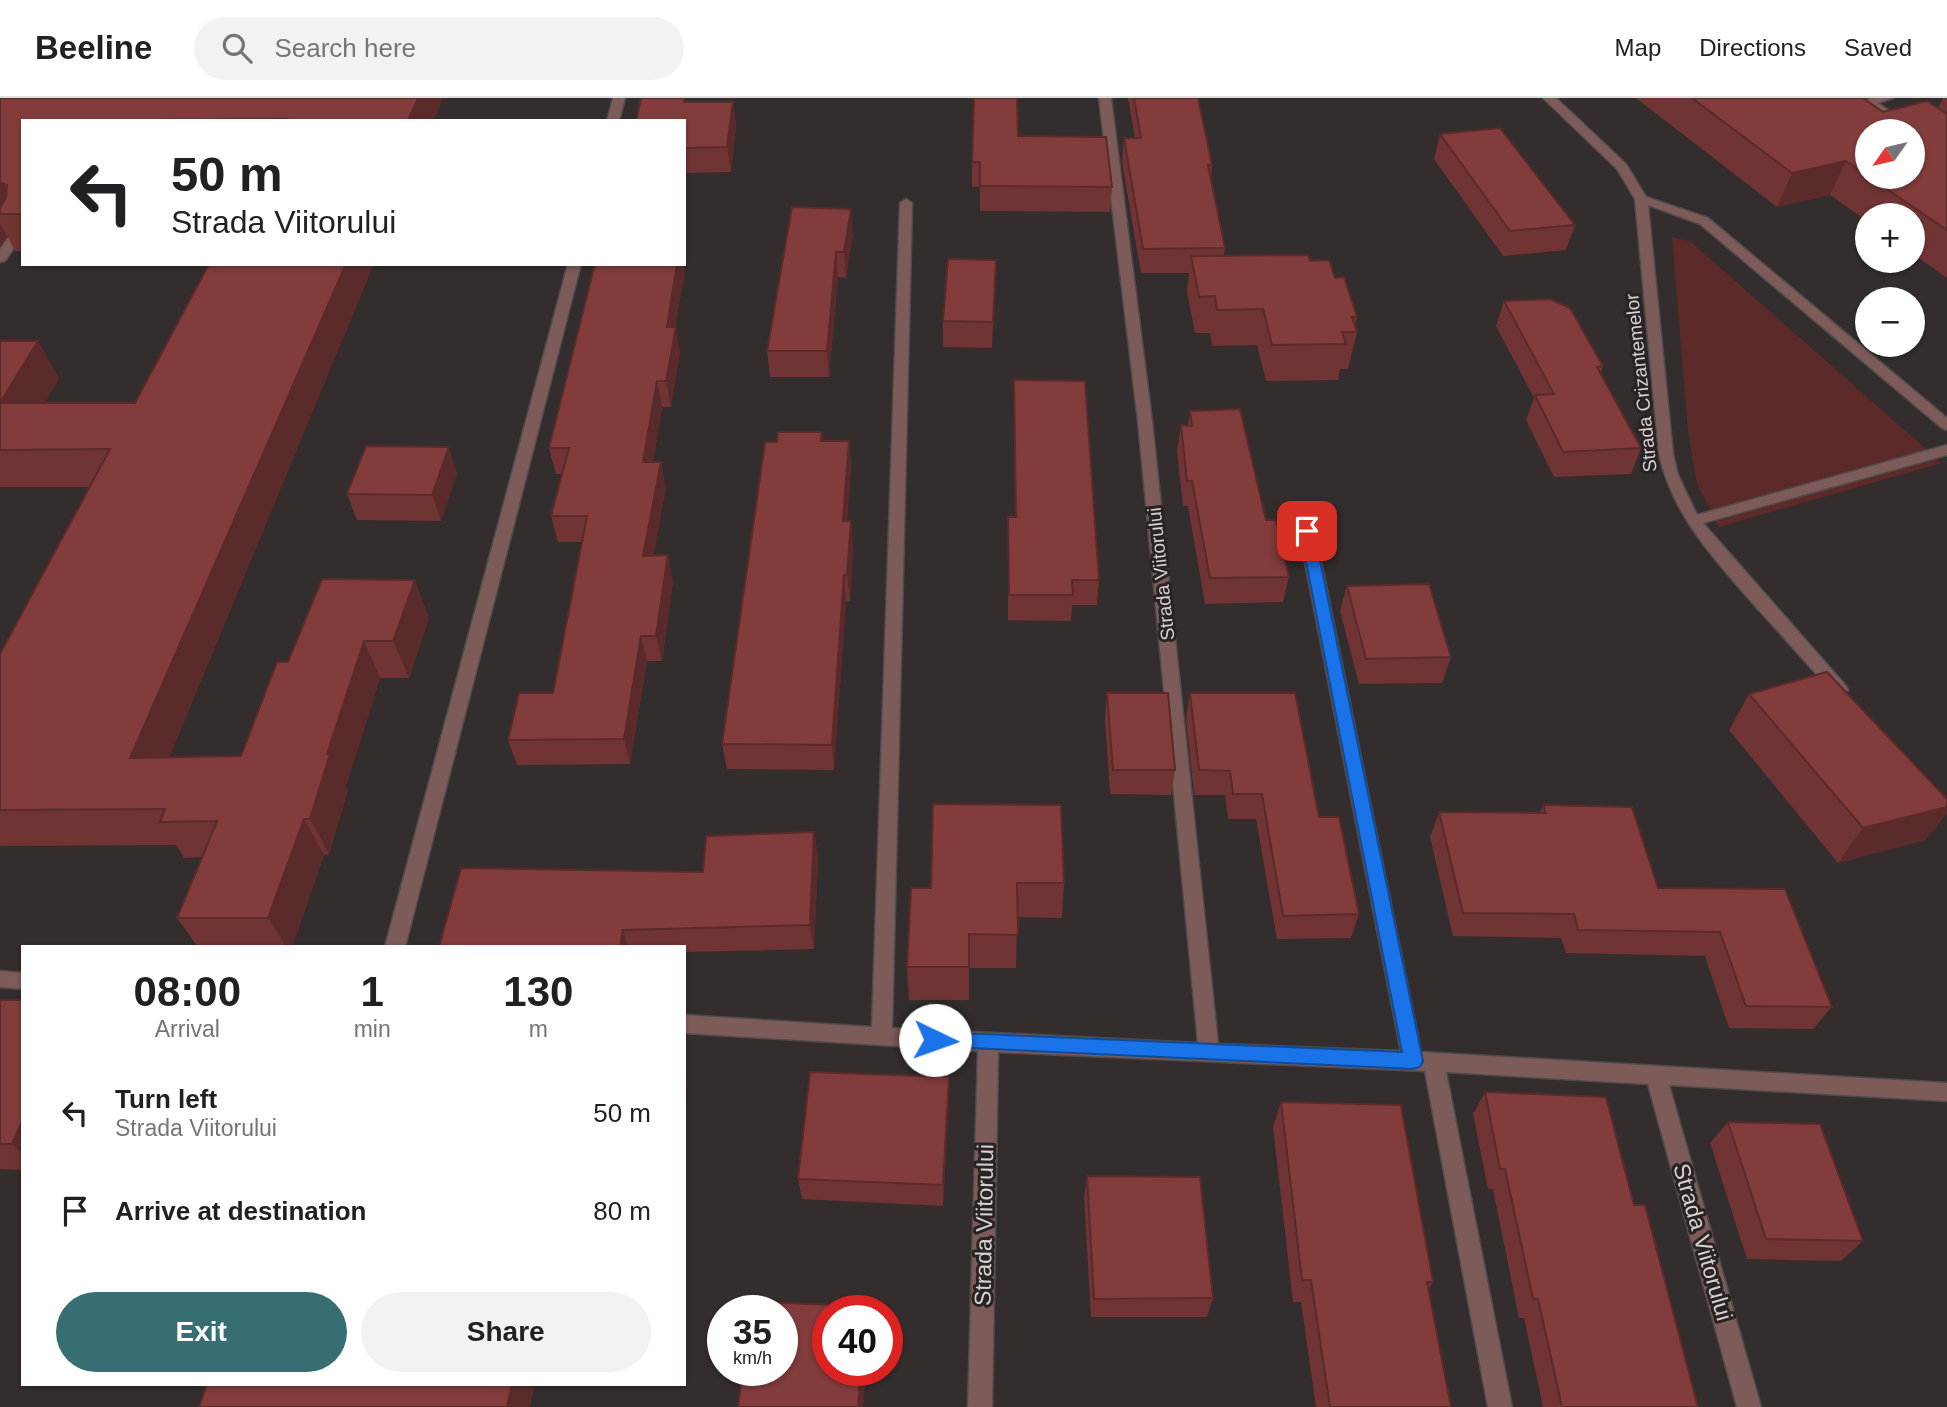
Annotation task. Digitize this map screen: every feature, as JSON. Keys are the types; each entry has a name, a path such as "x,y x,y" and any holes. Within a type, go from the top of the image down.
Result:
{"street":[{"path":"614,119 620,98"},
{"name":"Strada Viitorului","path":"1105,98 1146,421 1209,1051"},
{"name":"Strada Crizantemelor","path":"1549,98 1622,167 1641,199 1670,475 1693,521 1848,699"},
{"path":"1865,100 1887,98"},
{"path":"1865,100 1894,119"},
{"path":"1641,199 1704,222 1947,425"},
{"path":"882,1037 906,203"},
{"path":"0,258 21,229"},
{"path":"396,945 575,266"},
{"path":"1693,521 1947,450"},
{"path":"1307,531 1500,1407"},
{"path":"0,979 21,981"},
{"path":"686,1024 988,1043 1209,1051 1947,1092"},
{"name":"Strada Viitorului","path":"980,1407 988,1043"},
{"name":"Strada Viitorului","path":"1656,1077 1749,1407"}],"shaded area":[{"path":"1672,237 1691,242 1942,463 1719,527 1697,484 1688,431"}],"building":[{"path":"0,98 418,98 409,119 21,119 21,214 0,214 7,185 0,184"},
{"path":"641,98 685,98 684,102 733,102 727,147 686,148 686,119 636,119"},
{"path":"974,98 1017,98 1018,136 1106,137 1112,187 980,186 980,162 972,162"},
{"path":"1134,98 1198,98 1225,248 1143,249 1124,138 1141,138"},
{"path":"1692,98 1863,98 1883,112 1927,101 1947,114 1947,230 1925,215 1925,203 1907,203 1887,189 1925,189 1925,119 1855,119 1855,167 1846,161 1792,173"},
{"path":"1500,128 1575,225 1510,231 1440,134"},
{"path":"792,207 851,209 844,252 836,252 827,351 767,351"},
{"path":"1308,255 1310,261 1329,260 1335,278 1344,277 1357,317 1352,317 1357,332 1342,332 1346,344 1272,345 1263,309 1217,310 1215,296 1199,297 1191,256"},
{"path":"948,259 996,260 993,322 943,321"},
{"path":"208,266 345,266 130,758 241,756 277,662 288,662 322,579 415,580 393,641 364,641 327,754 330,754 310,819 304,819 268,918 177,918 217,821 160,822 165,809 0,810 0,654 110,449 0,450 0,403 135,403"},
{"path":"594,266 677,266 667,327 676,327 666,381 657,381 643,462 661,462 643,556 668,555 656,636 641,636 624,739 508,740 519,693 553,693 587,516 551,516 569,448 549,448"},
{"path":"1550,299 1570,308 1603,366 1597,367 1641,448 1563,452 1535,395 1554,394 1504,301"},
{"path":"0,341 38,341 0,403"},
{"path":"1014,380 1085,381 1099,580 1072,580 1073,595 1009,595 1008,517 1016,517"},
{"path":"1240,409 1266,520 1276,520 1289,577 1210,578 1192,481 1187,481 1181,425 1192,426 1190,411"},
{"path":"778,432 822,432 821,441 849,441 843,521 851,521 847,575 844,575 832,745 722,744 765,442 777,442"},
{"path":"366,446 449,447 432,495 347,494"},
{"path":"1429,584 1451,657 1366,659 1347,586"},
{"path":"1827,672 1947,799 1947,807 1863,828 1749,694"},
{"path":"1107,693 1168,693 1175,770 1113,770"},
{"path":"1190,693 1295,693 1319,817 1339,817 1359,914 1283,916 1262,794 1233,794 1230,771 1199,770"},
{"path":"933,804 1061,805 1064,883 1017,883 1018,935 969,934 969,967 907,967 911,888 931,888"},
{"path":"1543,805 1632,807 1658,888 1785,889 1832,1007 1746,1006 1720,932 1578,930 1574,914 1463,913 1439,812 1546,813"},
{"path":"814,832 810,925 623,930 620,945 440,945 461,868 703,872 706,836"},
{"path":"0,1000 21,1000 21,1124 12,1144 0,1144"},
{"path":"810,1072 949,1077 943,1185 798,1179"},
{"path":"1485,1092 1606,1097 1634,1205 1645,1205 1698,1407 1562,1407 1538,1299 1533,1299 1505,1169 1500,1169"},
{"path":"1281,1102 1401,1105 1433,1282 1427,1282 1451,1407 1330,1407 1311,1280 1302,1280"},
{"path":"1728,1122 1820,1124 1863,1241 1766,1239"},
{"path":"1087,1176 1200,1177 1213,1298 1094,1299"},
{"path":"798,1304 812,1304 812,1386 860,1386 858,1407 738,1407 741,1386 798,1386"},
{"path":"206,1386 512,1386 507,1407 199,1407"}],"route":[{"path":"935,1040 1413,1061 1307,531"}]}
